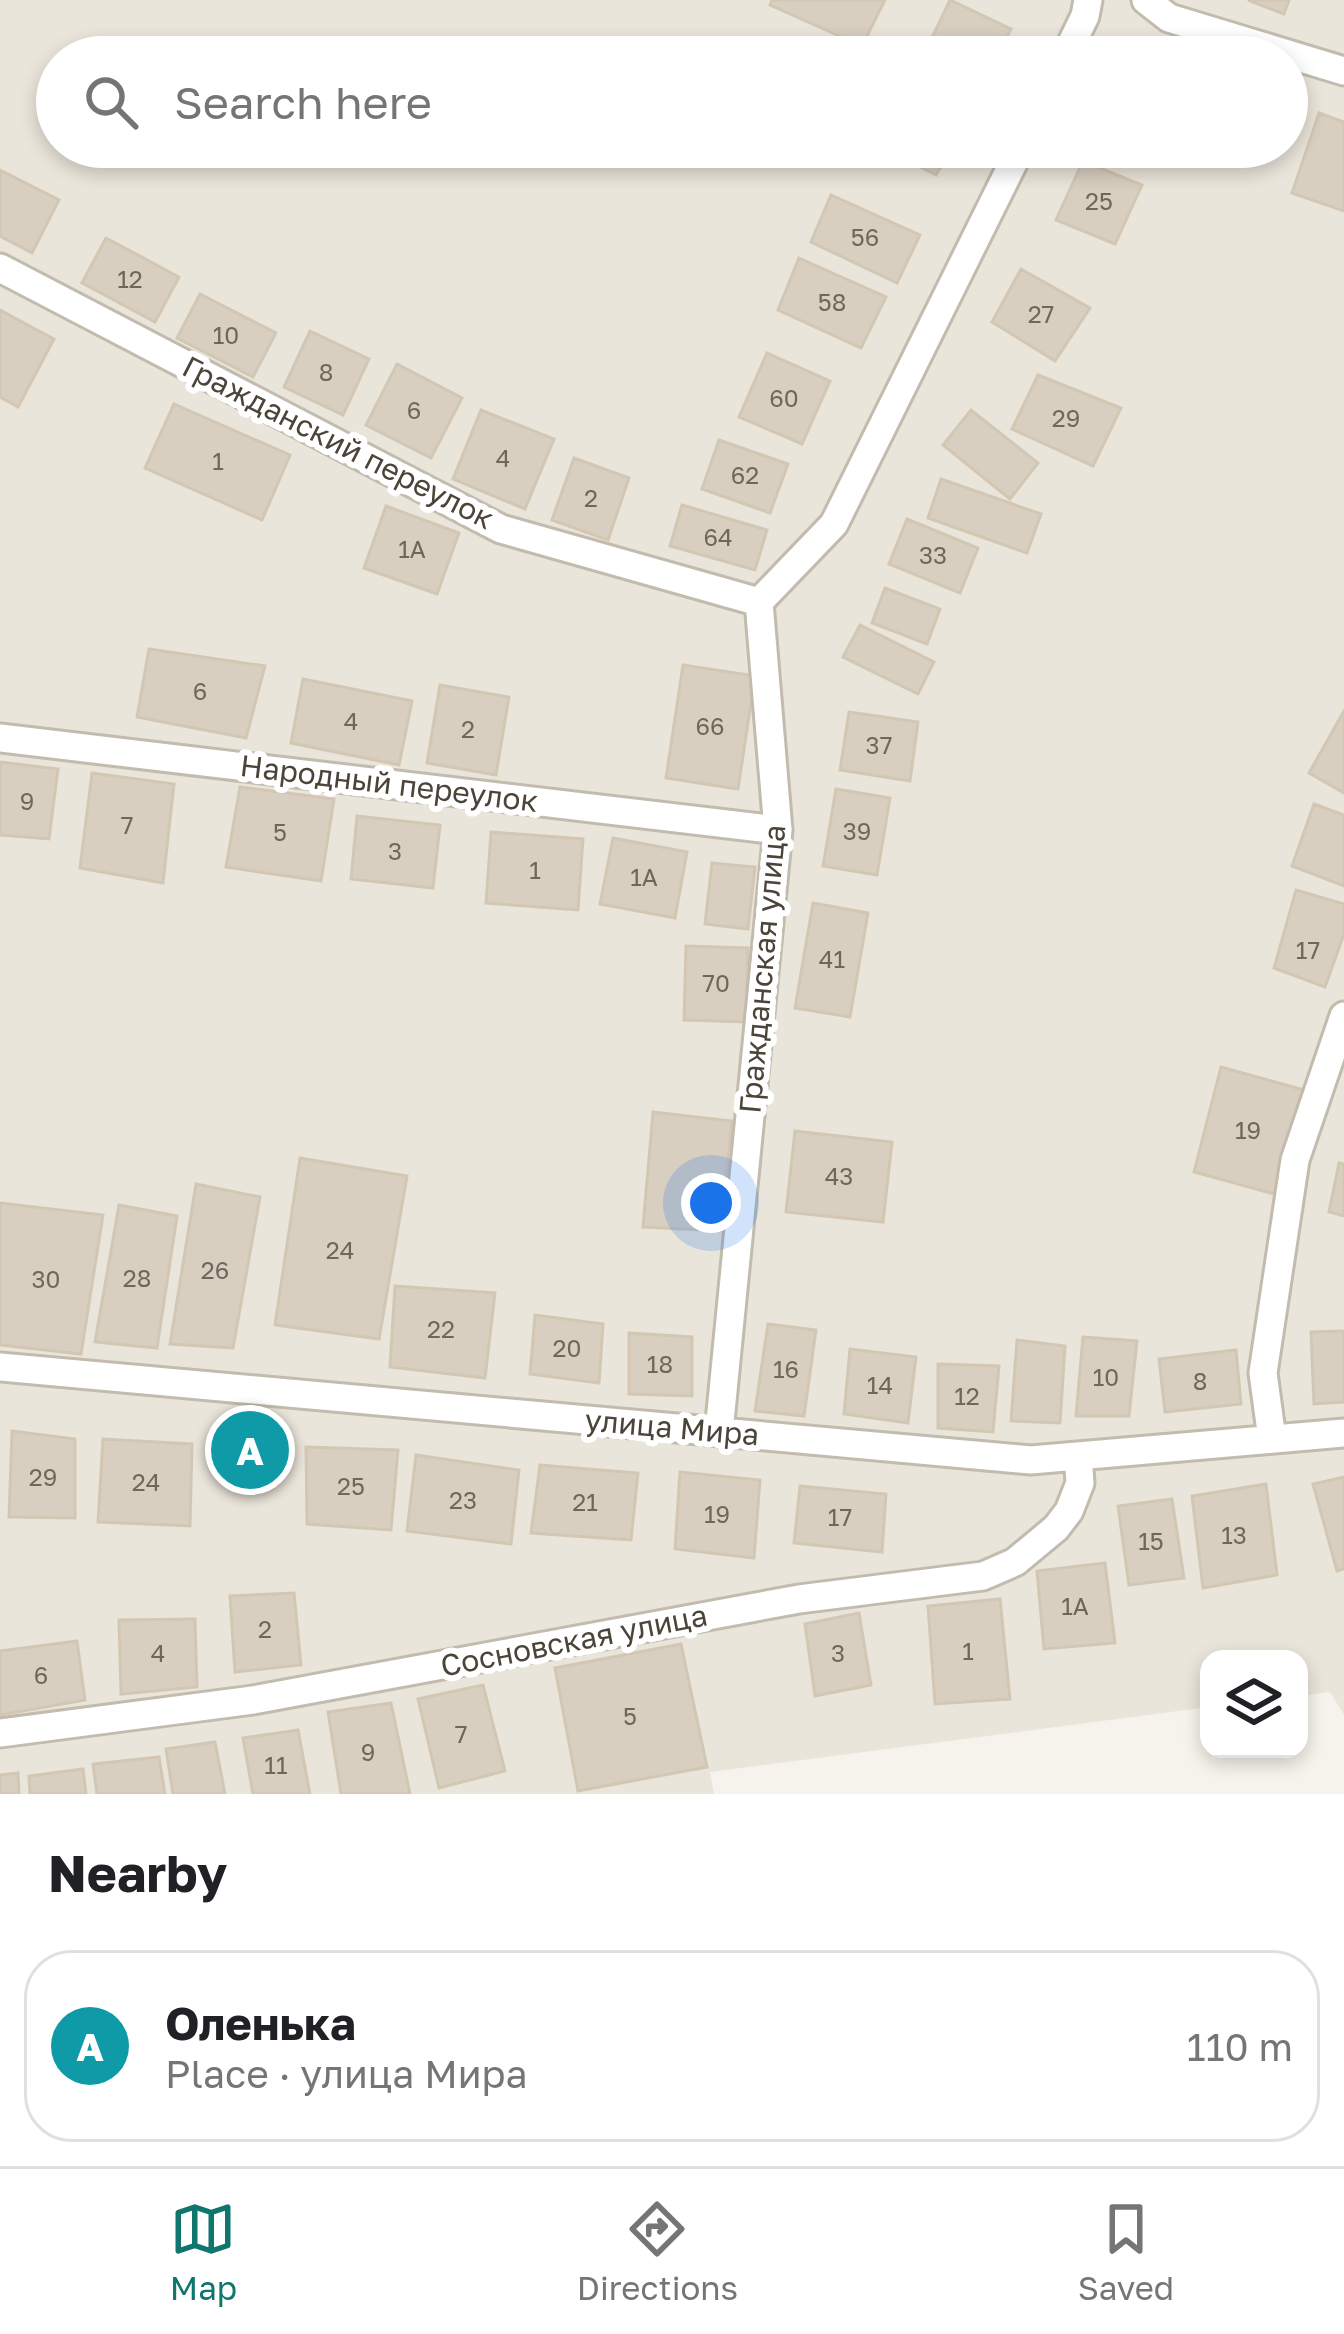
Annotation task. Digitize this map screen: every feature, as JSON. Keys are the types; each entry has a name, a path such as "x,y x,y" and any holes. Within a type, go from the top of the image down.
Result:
{"street":[{"path":"1075,36 1088,0"},
{"path":"1146,0 1169,18 1228,36"},
{"path":"1308,60 1344,71"},
{"path":"759,602 834,524 1011,168"},
{"name":"Гражданский переулок","path":"0,268 501,529 759,602"},
{"name":"Гражданская улица","path":"719,1432 778,830 759,602"},
{"name":"Народный переулок","path":"0,738 778,830"},
{"path":"1272,1439 1263,1373 1295,1160 1344,1016"},
{"name":"улица Мира","path":"0,1367 1030,1460 1344,1433"},
{"name":"Сосновская улица","path":"0,1733 254,1700 799,1599 983,1576 1015,1562 1056,1528 1080,1483 1078,1456"}],"shaded area":[{"path":"0,0 1344,0 1344,1715 1330,1692 1308,1695 1308,1650 1200,1650 1200,1708 710,1772 714,1794 0,1794"}],"building":[{"path":"772,0 885,0 867,36 840,36 770,5"},
{"path":"950,0 1011,29 1008,36 933,36"},
{"path":"1248,0 1289,0 1284,14"},
{"path":"1319,113 1344,122 1344,211 1292,193 1300,168 1308,168 1308,146"},
{"path":"1080,168 1100,168 1142,185 1115,244 1056,220"},
{"path":"0,170 59,200 32,253 0,236"},
{"path":"831,195 920,235 897,283 811,242"},
{"path":"106,238 179,277 155,322 82,283"},
{"path":"799,258 886,297 861,348 778,310"},
{"path":"1021,269 1090,308 1055,361 992,322"},
{"path":"200,294 276,333 253,377 177,338"},
{"path":"0,310 54,339 18,407 0,397"},
{"path":"310,331 369,359 343,415 284,387"},
{"path":"767,353 830,381 802,444 739,417"},
{"path":"397,364 462,398 431,458 366,425"},
{"path":"1038,375 1121,408 1093,466 1012,429"},
{"path":"174,404 290,455 262,520 145,468"},
{"path":"481,410 554,439 525,509 453,479"},
{"path":"971,410 1038,463 1010,499 943,445"},
{"path":"719,440 788,464 770,513 702,489"},
{"path":"574,458 629,478 608,540 552,520"},
{"path":"941,479 1041,514 1027,553 928,518"},
{"path":"682,505 767,530 755,570 670,546"},
{"path":"386,506 459,533 437,594 364,568"},
{"path":"907,519 978,548 960,593 889,564"},
{"path":"885,588 940,609 927,644 872,623"},
{"path":"860,625 934,662 918,694 843,657"},
{"path":"149,649 265,666 246,738 137,717"},
{"path":"683,665 755,676 738,789 666,778"},
{"path":"303,679 412,701 399,765 291,743"},
{"path":"440,685 509,697 496,775 427,763"},
{"path":"1344,711 1344,793 1309,773"},
{"path":"849,712 918,722 910,781 840,770"},
{"path":"0,762 58,769 49,839 0,835"},
{"path":"92,773 174,784 163,883 80,868"},
{"path":"240,787 334,799 321,881 226,867"},
{"path":"836,789 890,798 877,875 823,866"},
{"path":"1314,804 1344,815 1344,886 1292,866"},
{"path":"357,816 440,825 433,888 351,879"},
{"path":"491,832 583,839 578,910 486,903"},
{"path":"613,838 687,852 675,918 600,904"},
{"path":"712,863 755,867 748,929 705,924"},
{"path":"1296,890 1344,904 1344,934 1325,987 1274,968"},
{"path":"813,903 868,913 850,1017 795,1008"},
{"path":"686,946 748,948 746,1022 684,1020"},
{"path":"1221,1067 1304,1090 1274,1194 1194,1172"},
{"path":"653,1112 732,1121 721,1231 643,1227"},
{"path":"795,1131 892,1142 883,1222 786,1212"},
{"path":"300,1158 407,1176 379,1339 275,1325"},
{"path":"1339,1163 1344,1164 1344,1216 1329,1212"},
{"path":"196,1184 260,1197 233,1348 170,1344"},
{"path":"0,1203 103,1215 81,1354 0,1345"},
{"path":"119,1205 177,1216 157,1348 95,1342"},
{"path":"395,1286 495,1293 485,1378 390,1367"},
{"path":"535,1315 603,1324 599,1383 530,1374"},
{"path":"768,1324 816,1330 804,1416 755,1411"},
{"path":"1344,1331 1344,1402 1314,1404 1311,1332"},
{"path":"629,1333 692,1337 692,1396 629,1394"},
{"path":"1083,1337 1137,1341 1129,1416 1076,1416"},
{"path":"1017,1340 1065,1346 1060,1423 1011,1421"},
{"path":"850,1349 916,1357 908,1423 844,1414"},
{"path":"1236,1350 1241,1404 1165,1412 1159,1359"},
{"path":"938,1364 999,1366 993,1432 938,1428"},
{"path":"220,1430 284,1432 280,1470 215,1468"},
{"path":"12,1431 75,1439 75,1518 9,1517"},
{"path":"103,1439 192,1444 190,1526 98,1522"},
{"path":"306,1447 398,1450 391,1530 307,1524"},
{"path":"416,1455 519,1470 511,1544 407,1531"},
{"path":"540,1465 638,1473 631,1540 531,1533"},
{"path":"680,1472 760,1480 754,1558 675,1549"},
{"path":"1344,1477 1344,1569 1337,1571 1313,1484"},
{"path":"1266,1484 1277,1575 1203,1588 1192,1496"},
{"path":"800,1486 886,1494 882,1552 794,1543"},
{"path":"1172,1499 1184,1578 1129,1585 1118,1506"},
{"path":"1105,1563 1115,1643 1044,1649 1037,1571"},
{"path":"294,1593 301,1665 235,1672 230,1596"},
{"path":"1000,1599 1010,1699 935,1704 928,1606"},
{"path":"859,1613 871,1685 815,1696 805,1624"},
{"path":"195,1619 197,1687 121,1694 119,1620"},
{"path":"77,1641 85,1700 0,1715 0,1651"},
{"path":"681,1644 707,1767 578,1791 555,1668"},
{"path":"483,1685 505,1771 439,1788 418,1699"},
{"path":"391,1703 410,1794 341,1794 328,1712"},
{"path":"298,1730 310,1794 253,1794 243,1738"},
{"path":"215,1742 225,1794 173,1794 166,1749"},
{"path":"159,1757 165,1794 97,1794 93,1764"},
{"path":"83,1769 86,1794 30,1794 29,1776"},
{"path":"18,1773 19,1794 0,1794 0,1775"}],"place":[{"name":"Оленька","path":"250,1450"}]}
